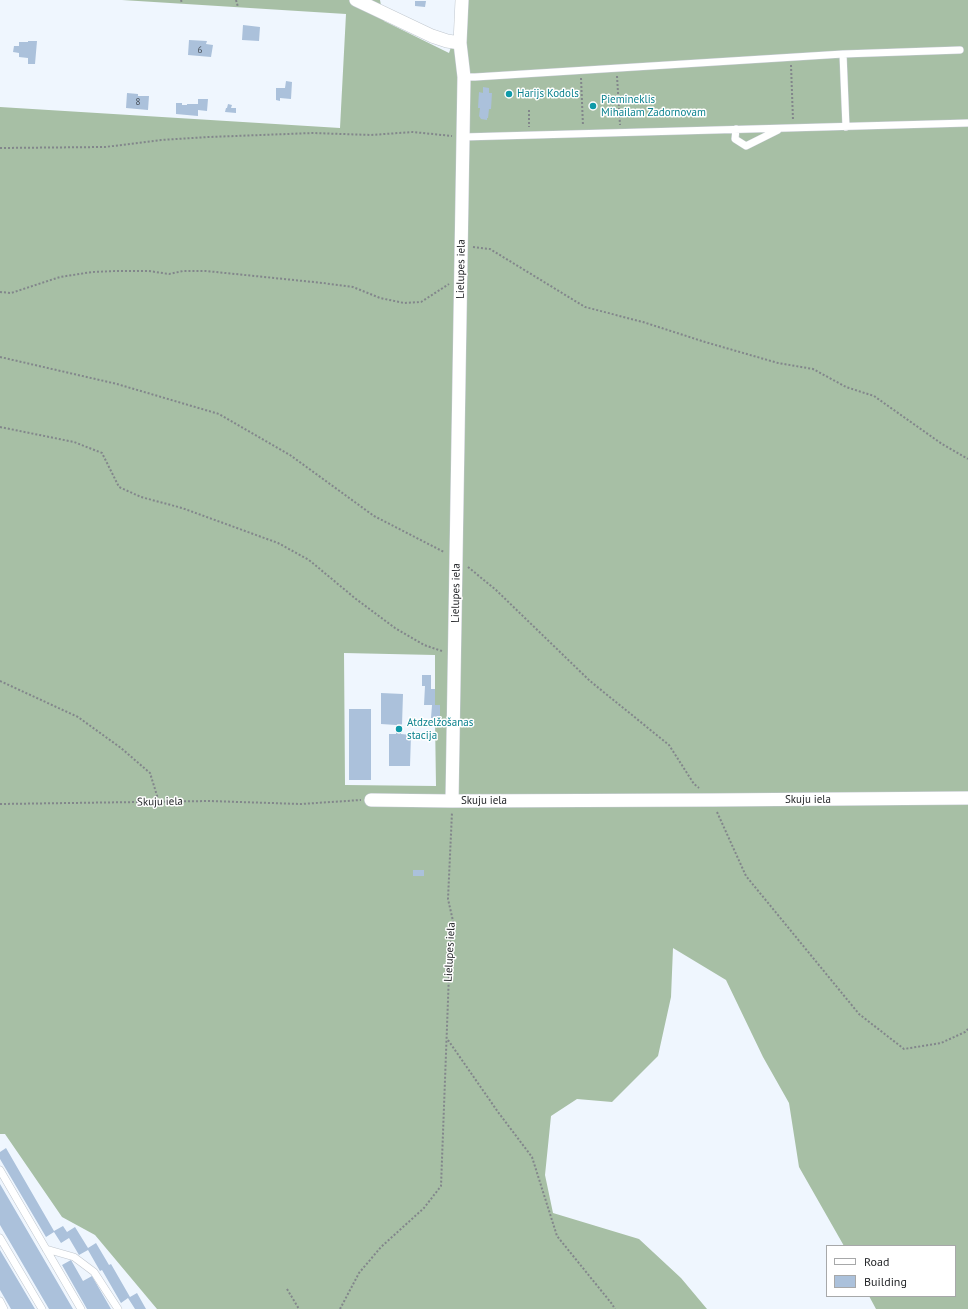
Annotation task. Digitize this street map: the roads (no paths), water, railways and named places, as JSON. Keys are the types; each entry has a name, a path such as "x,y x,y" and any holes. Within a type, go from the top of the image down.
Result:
{"street":[{"path":"356,0 432,36 460,44"},
{"name":"Lielupes iela","path":"452,801 462,246 464,77 460,44 462,0"},
{"name":"Skuju iela","path":"371,800 452,801 968,798"}],"lane":[{"path":"464,77 475,78 843,54 960,50"},
{"path":"843,54 846,127"},
{"path":"463,137 968,123"},
{"path":"736,129 735,139 746,146 780,129"},
{"path":"0,1170 81,1309"},
{"path":"0,1238 42,1309"},
{"path":"46,1249 74,1257 94,1272 118,1309"},
{"path":"0,1302 4,1309"}],"place":[{"name":"Harijs Kodols","path":"509,94"},
{"name":"Piemineklis Mihailam Zadornovam","path":"593,106"},
{"name":"Atdzelžošanas stacija","path":"399,729"}]}
